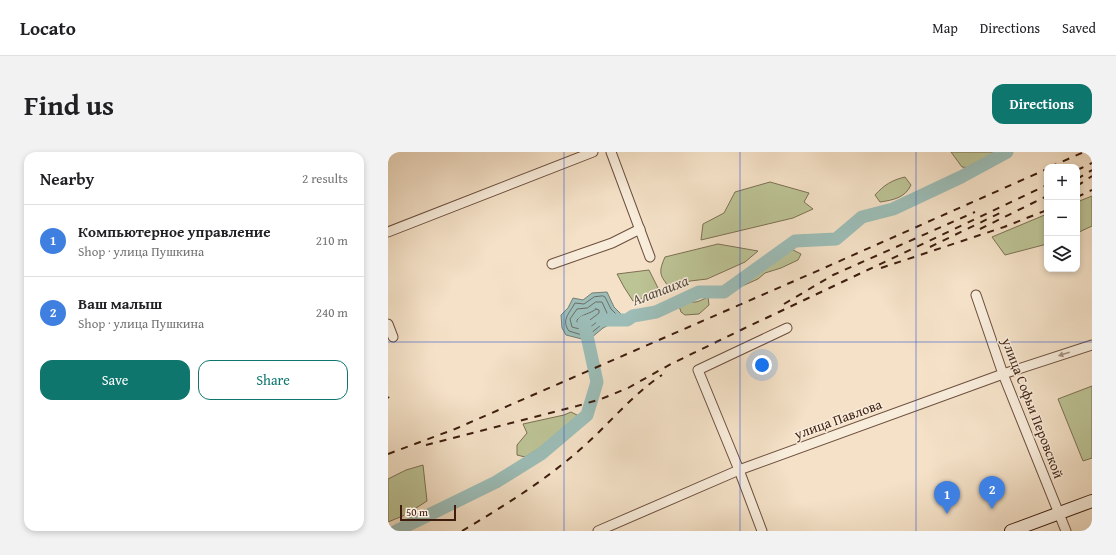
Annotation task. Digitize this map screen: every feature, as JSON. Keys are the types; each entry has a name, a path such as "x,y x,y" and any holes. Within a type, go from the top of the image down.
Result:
{"street":[{"path":"388,232 593,152"},
{"path":"611,152 650,257"},
{"path":"552,264 612,243 640,229"},
{"name":"улица Софьи Перовской","path":"976,295 1003,374 1066,531"},
{"path":"388,324 393,337"},
{"path":"762,531 698,370 787,328"},
{"name":"улица Павлова","path":"598,531 739,470 1003,374 1092,345"},
{"path":"1011,531 1092,501"}],"green space":[{"path":"951,152 997,152 971,168 962,167"},
{"path":"905,177 911,185 902,196 880,202 875,195 878,191 892,181"},
{"path":"770,182 809,193 804,202 813,209 793,218 701,240 703,224 724,213 735,192"},
{"path":"1092,196 1092,226 1080,232 1080,201"},
{"path":"1044,215 1044,245 1005,255 992,237"},
{"path":"718,244 758,251 745,262 707,279 690,281 672,291 661,275 661,268 665,257"},
{"path":"782,248 791,249 801,254 798,260 781,268 765,273 758,279 740,287 737,277 773,256"},
{"path":"649,270 661,294 633,301 617,274"},
{"path":"708,297 709,305 699,314 685,315 681,312 678,303 680,301 685,300 696,302"},
{"path":"1092,386 1092,458 1083,461 1058,399"},
{"path":"571,412 579,416 553,440 525,457 517,455 517,445 527,433 523,424 564,415"},
{"path":"423,465 427,501 405,515 388,522 388,479 406,470"}],"water":[{"path":"607,292 614,307 627,320 620,319 603,328 591,338 582,339 566,335 562,328 561,315 568,308 573,298 583,300 592,293"}],"waterway":[{"name":"Алапаиха","path":"602,320 627,320 633,316 656,312 699,292 724,292 795,241 836,239 862,217 893,209 961,177 1007,152"},
{"name":"Алапаиха","path":"396,531 496,482 541,454 587,415 597,382 584,322"}],"railway":[{"path":"1057,164 1084,152"},
{"path":"1080,169 1092,163"},
{"path":"388,454 455,429 1044,170"},
{"path":"1080,177 1092,170"},
{"path":"1080,184 1092,176"},
{"path":"426,445 577,406 601,399 628,388 671,364 743,329 1044,186"},
{"path":"1080,196 1092,190"},
{"path":"980,229 1044,197"},
{"path":"881,268 1004,227 1044,211"},
{"path":"784,304 833,275 975,212"},
{"path":"930,247 1000,213"},
{"path":"462,531 509,502 554,471 593,438 641,391 662,375"}],"place":[{"name":"Ваш малыш","path":"992,509"},
{"name":"Компьютерное управление","path":"947,514"}]}
